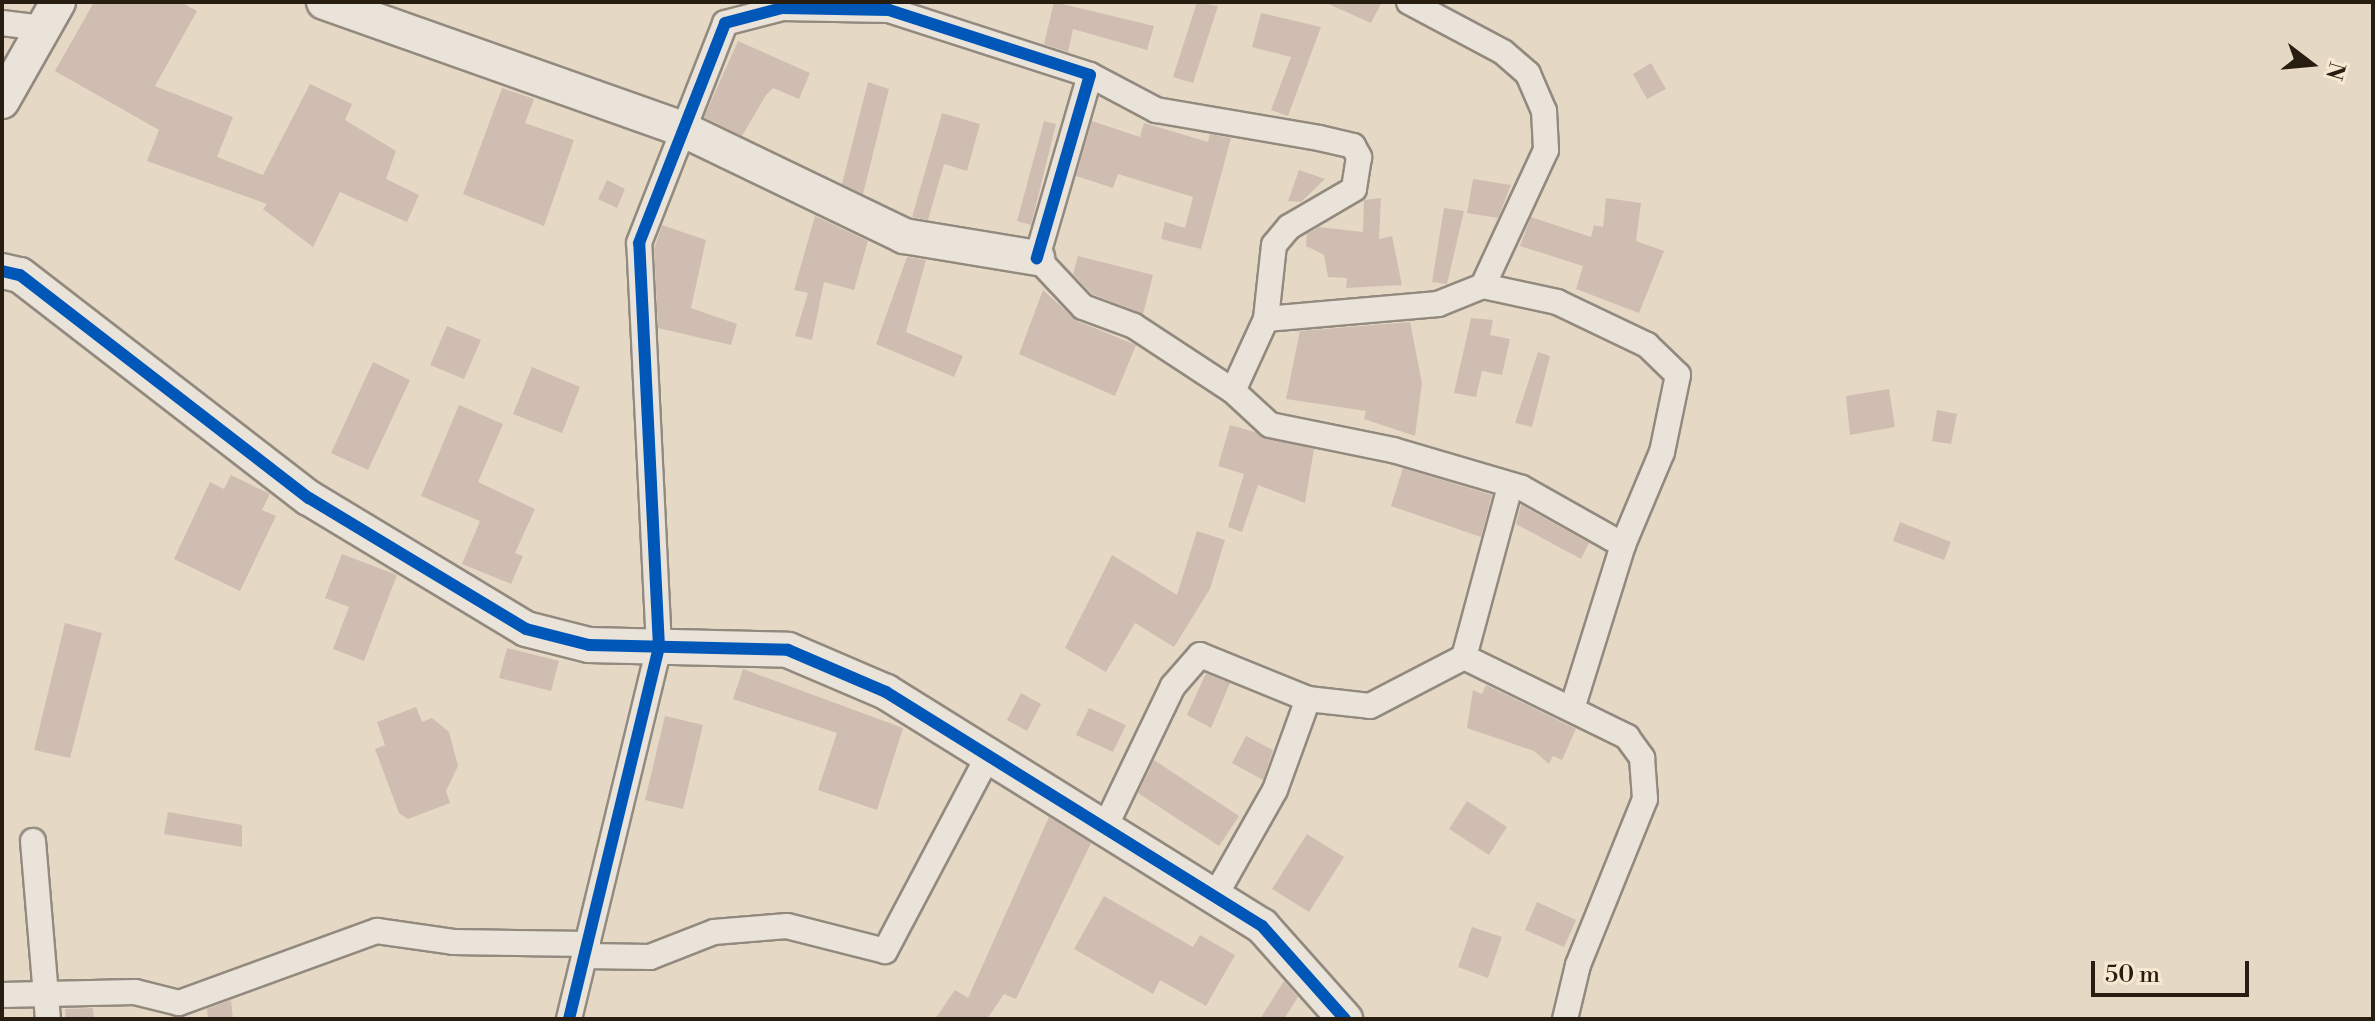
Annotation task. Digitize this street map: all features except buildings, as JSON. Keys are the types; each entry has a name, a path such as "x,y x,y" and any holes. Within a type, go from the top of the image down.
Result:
{"street":[{"path":"324,2 680,128 904,236 1037,258 1083,307 1134,326 1233,391 1270,425 1393,450 1510,487 1623,545"},
{"path":"1409,2 1503,52 1528,74 1544,111 1546,150 1483,286"},
{"path":"569,1019 659,647 639,243 680,128 725,23 782,8 891,6 1090,75 1156,110 1353,146 1361,163 1354,189 1289,227 1274,245 1266,319 1233,391"},
{"path":"2,23 50,15"},
{"path":"2,101 50,15"},
{"path":"1037,258 1090,75"},
{"path":"2,271 20,275 309,498 526,629 589,645 788,650 886,692 1106,825 1262,926 1345,1019"},
{"path":"1266,319 1438,304 1483,286 1557,302 1647,345 1678,375 1662,452 1623,545 1573,706"},
{"path":"1106,825 1173,686 1200,655 1308,699 1370,706 1464,657 1510,487"},
{"path":"1464,657 1573,706 1627,737 1642,758 1645,799 1578,965 1565,1019"},
{"path":"1215,896 1275,790 1308,699"},
{"path":"2,995 135,992 179,1003 377,931 453,942 650,957 714,932 787,926 885,951 990,753"},
{"path":"33,841 49,992 48,1019"}],"cycle path":[{"path":"569,1019 659,647 639,243 725,23 782,8 889,10 1090,75 1037,258"},
{"path":"2,271 20,275 309,498 526,629 589,645 788,650 886,692 1262,926 1345,1019"}]}
